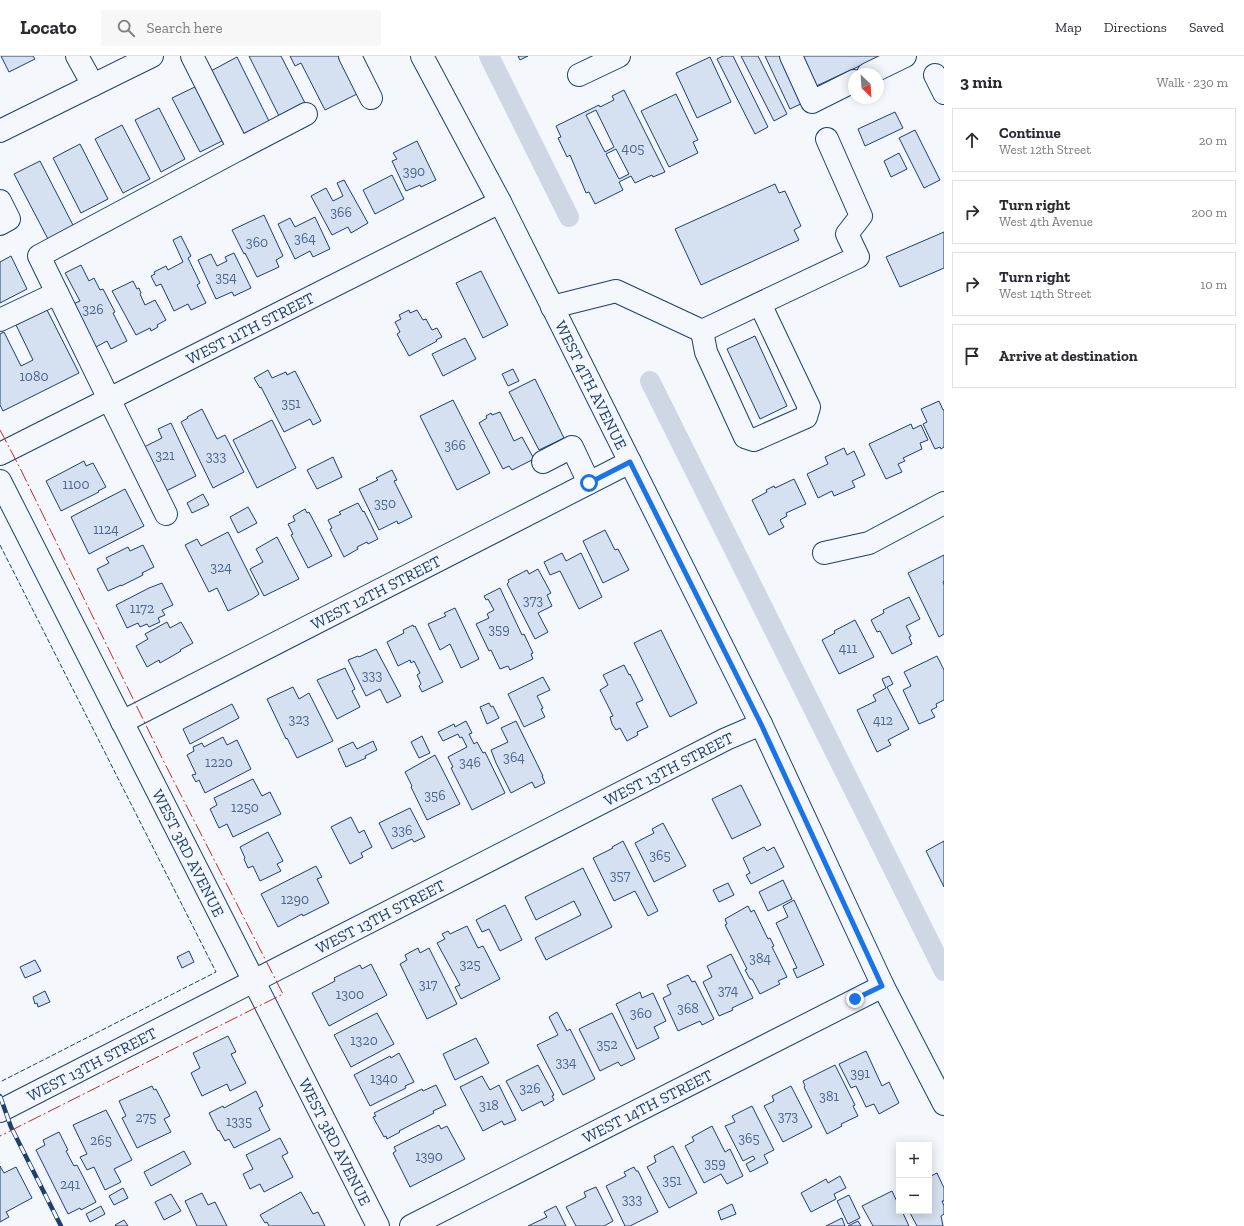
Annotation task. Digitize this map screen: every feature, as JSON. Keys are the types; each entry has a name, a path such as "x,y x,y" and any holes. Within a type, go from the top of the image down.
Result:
{"street":[{"path":"77,56 93,85"},
{"path":"0,131 152,56"},
{"path":"192,56 239,149"},
{"path":"350,56 371,98"},
{"name":"WEST 4TH AVENUE","path":"422,56 500,202 761,724 882,986 944,1104"},
{"path":"586,67 619,56"},
{"path":"791,56 812,102 848,84"},
{"path":"880,68 905,56"},
{"path":"166,514 108,400 39,256 306,114"},
{"path":"552,307 616,292 702,331 858,257 847,234 862,216 827,139"},
{"path":"0,201 9,219 0,224"},
{"name":"WEST 11TH STREET","path":"0,454 500,202"},
{"path":"0,320 57,293"},
{"path":"702,331 706,352 745,437 754,440 806,417 809,407 760,304"},
{"path":"543,462 572,447 589,483"},
{"name":"WEST 12TH STREET","path":"122,722 630,462"},
{"name":"WEST 3RD AVENUE","path":"0,480 378,1226"},
{"path":"824,553 869,542 944,503"},
{"name":"WEST 13TH STREET","path":"0,1111 726,739 761,724"},
{"name":"WEST 14TH STREET","path":"411,1226 882,986"}],"building":[{"path":"1,56 33,56 35,59 9,72"},
{"path":"249,56 281,56 305,103 279,116"},
{"path":"290,56 343,56 361,92 325,110 301,63 295,66"},
{"path":"518,56 528,56 520,60"},
{"path":"723,56 733,56 768,127 755,134 717,59"},
{"path":"741,56 758,56 787,114 774,121"},
{"path":"765,56 782,56 805,102 790,109"},
{"path":"796,56 881,56 855,68 848,68 848,71 812,88"},
{"path":"237,57 270,123 241,137 209,72"},
{"path":"710,57 731,102 697,118 676,73"},
{"path":"199,85 226,139 200,152 172,98"},
{"path":"624,90 665,172 653,177 652,175 635,183 631,176 619,182 623,190 595,204 589,192 586,193 570,155 567,157 558,138 561,137 556,126 599,105 600,107 614,100 612,96","holes":["596,110 614,147 605,152 586,115","616,149 629,174 619,179 606,154"]},
{"path":"676,94 698,140 693,142 698,153 669,167 641,111"},
{"path":"159,108 185,159 161,172 135,120"},
{"path":"895,112 903,128 865,146 858,129"},
{"path":"122,125 150,179 123,193 95,139"},
{"path":"915,130 940,180 924,188 899,138"},
{"path":"417,141 436,180 421,187 420,185 406,191 392,161 397,159 393,153"},
{"path":"80,144 108,199 81,213 53,158"},
{"path":"899,153 907,169 891,177 884,161"},
{"path":"40,161 74,227 49,241 14,174"},
{"path":"392,175 404,199 375,214 363,190"},
{"path":"344,180 368,223 351,233 348,227 332,235 311,196 326,188 333,201 343,196 337,183"},
{"path":"775,184 779,193 785,191 801,226 794,230 799,240 701,285 675,229"},
{"path":"264,215 283,256 276,260 279,267 257,277 232,230"},
{"path":"315,217 330,249 313,257 310,251 295,259 278,224 290,218 295,227"},
{"path":"944,232 944,268 900,287 886,257"},
{"path":"181,236 191,256 188,258 200,283 197,285 206,303 191,310 188,304 174,311 161,284 156,286 151,276 155,274 154,272 166,266 168,270 183,262 173,240"},
{"path":"234,253 251,288 234,296 232,292 216,299 198,260 211,254 217,266 227,261 225,257"},
{"path":"11,256 27,289 0,303 0,262"},
{"path":"81,265 89,281 94,278 100,290 103,289 115,312 113,313 127,341 111,349 107,341 94,348 71,305 80,301 65,273"},
{"path":"481,271 508,325 483,338 456,283"},
{"path":"133,281 137,289 139,288 145,305 155,300 166,320 157,325 158,327 151,331 150,328 136,335 112,291"},
{"path":"47,310 79,373 3,411 0,405 0,334 4,332 21,366 33,360 16,325"},
{"path":"409,310 410,313 417,310 423,320 426,319 432,330 437,328 442,337 409,356 397,334 400,332 395,322 401,319 399,315"},
{"path":"755,336 787,406 760,419 727,349"},
{"path":"465,338 476,359 443,376 432,354"},
{"path":"513,369 519,381 508,386 502,374"},
{"path":"268,370 272,378 286,372 287,375 295,371 321,421 313,425 310,419 284,432 261,387 260,388 254,378"},
{"path":"535,379 564,438 539,450 509,392"},
{"path":"453,400 490,473 457,490 420,416"},
{"path":"939,401 944,410 944,447 941,449 940,447 935,449 923,424 927,422 921,409"},
{"path":"202,409 217,439 225,435 244,472 213,488 181,422"},
{"path":"500,412 514,441 522,437 534,459 512,470 509,466 503,469 479,423 487,418 486,416 491,413 492,415"},
{"path":"272,420 296,468 257,488 233,440"},
{"path":"171,423 196,476 164,492 140,449 162,438 158,429"},
{"path":"911,424 913,429 921,425 928,440 920,443 922,449 903,458 905,461 898,464 902,472 886,479 869,444"},
{"path":"844,448 847,455 854,451 865,475 852,481 855,487 834,496 832,491 818,498 807,474 828,464 825,457"},
{"path":"333,457 342,477 317,489 307,470"},
{"path":"84,461 86,466 93,463 106,487 61,511 46,481"},
{"path":"392,470 397,480 394,481 412,517 398,524 397,521 379,530 359,489 378,480 376,478"},
{"path":"794,479 806,504 786,513 787,516 780,520 784,527 769,535 752,500 767,492 766,490 774,486 775,488"},
{"path":"125,489 144,526 89,554 71,517"},
{"path":"203,494 209,505 192,513 187,503"},
{"path":"358,503 363,512 364,511 378,539 357,547 358,549 344,557 330,529 332,528 328,520 341,514 339,512"},
{"path":"248,507 257,523 238,533 230,517"},
{"path":"305,509 307,513 309,512 332,556 308,568 291,535 293,534 288,524 295,521 293,516"},
{"path":"605,530 615,550 618,549 629,570 603,583 583,541"},
{"path":"228,532 259,594 228,611 217,588 209,592 185,545 197,539 201,546"},
{"path":"277,537 299,579 264,596 250,569 263,562 256,549"},
{"path":"143,545 154,567 142,573 143,575 108,591 97,569 109,563 106,558 128,547 130,551"},
{"path":"562,553 566,561 581,553 602,597 579,609 560,571 550,575 544,562"},
{"path":"944,555 944,634 939,637 908,573"},
{"path":"538,569 551,593 547,595 552,606 538,613 548,632 535,639 507,584 509,582 508,580 527,570 529,574"},
{"path":"162,583 173,605 162,610 165,615 158,618 160,622 149,627 147,624 140,627 138,623 127,628 116,605"},
{"path":"500,588 522,635 524,634 533,653 531,654 533,659 510,670 508,666 500,669 491,650 489,651 476,624 489,618 487,614 494,610 488,599 486,600 484,596"},
{"path":"909,597 920,619 906,626 911,636 909,637 912,644 892,654 880,631 877,632 871,620 884,613 883,610"},
{"path":"455,608 479,659 461,668 450,644 440,650 428,624 446,616 444,613"},
{"path":"855,620 874,657 839,674 822,640 835,633 834,631"},
{"path":"167,622 170,628 181,622 193,643 160,663 159,660 147,667 136,646 148,639 145,634"},
{"path":"413,625 414,627 415,626 443,682 422,692 419,686 421,684 417,675 420,673 414,661 411,663 410,660 398,666 387,642 404,633 403,630"},
{"path":"661,630 697,703 670,717 634,643"},
{"path":"376,649 401,696 387,703 380,689 366,696 348,660 358,656 359,657"},
{"path":"937,656 944,670 944,700 936,704 937,707 931,710 935,717 919,724 903,690 911,686 904,672"},
{"path":"624,665 643,700 636,703 648,727 637,732 638,735 627,741 620,728 616,730 612,724 610,717 613,716 600,690 608,685 603,675"},
{"path":"345,668 355,689 352,691 360,707 337,719 317,680"},
{"path":"889,676 893,684 887,687 909,729 888,740 891,745 877,752 857,710 876,701 873,695 886,688 882,679"},
{"path":"543,677 550,690 537,696 543,708 541,709 545,717 524,727 508,694"},
{"path":"293,687 299,699 309,693 333,741 297,758 267,699"},
{"path":"489,703 491,707 493,706 499,718 487,724 480,707"},
{"path":"232,704 239,718 190,744 183,729"},
{"path":"466,721 472,733 469,734 474,744 477,742 483,753 485,752 505,793 472,810 451,768 453,767 448,757 467,747 462,737 460,738 458,734 443,741 438,732 454,724 455,727"},
{"path":"516,721 545,783 535,788 532,782 511,793 491,750 508,742 501,728"},
{"path":"422,736 430,753 419,758 411,742"},
{"path":"223,737 227,745 237,740 251,769 205,793 199,780 196,782 192,775 196,774 187,755 194,751 193,747 202,743 204,747"},
{"path":"373,741 377,750 365,756 366,758 346,767 338,749 353,742 357,749"},
{"path":"435,755 460,804 427,820 405,772"},
{"path":"253,779 262,796 270,792 281,814 233,837 227,824 219,828 210,809 217,805 214,798"},
{"path":"741,785 761,825 732,839 712,799"},
{"path":"410,808 425,837 414,842 412,839 392,849 379,823"},
{"path":"351,817 359,833 364,830 372,847 361,853 363,857 350,864 331,827"},
{"path":"663,823 686,866 654,882 635,843 654,833 652,829"},
{"path":"268,832 283,861 277,864 281,871 260,881 253,866 248,868 240,847"},
{"path":"623,841 658,911 648,916 635,891 614,901 593,858"},
{"path":"944,841 944,887 926,851"},
{"path":"764,847 767,851 774,847 784,867 751,884 746,875 750,873 743,858"},
{"path":"316,866 322,877 317,879 329,903 303,916 302,914 278,927 261,894"},
{"path":"583,868 612,927 546,960 535,938 581,915 574,901 536,920 525,897"},
{"path":"783,880 792,899 768,911 759,892"},
{"path":"728,883 734,895 719,902 713,890"},
{"path":"794,900 824,965 797,978 793,969 797,968 776,923 788,917 783,906"},
{"path":"505,905 522,940 500,951 489,929 482,932 476,920"},
{"path":"748,906 751,912 754,910 768,939 770,938 774,946 772,947 787,977 778,981 780,984 760,994 745,970 747,969 725,925 727,924 725,919"},
{"path":"467,926 478,948 483,946 500,979 461,999 455,987 460,985 437,943 445,939 442,934 448,931 450,934"},
{"path":"418,948 420,953 429,948 457,1004 427,1019 400,964 407,960 405,955"},
{"path":"189,951 194,962 182,968 177,957"},
{"path":"731,954 753,998 732,1008 733,1010 719,1016 703,982 712,977 707,966"},
{"path":"35,960 41,971 25,978 20,967"},
{"path":"371,964 387,995 329,1026 312,993 335,981 334,978 360,965 362,969"},
{"path":"688,975 692,982 695,981 714,1019 702,1025 700,1021 678,1031 663,998 671,994 667,985"},
{"path":"45,991 50,1002 38,1007 37,1003 35,1004 33,997"},
{"path":"640,992 642,998 653,993 666,1021 654,1027 659,1038 637,1049 616,1004"},
{"path":"557,1012 567,1031 570,1029 595,1079 563,1095 537,1045 558,1035 549,1017"},
{"path":"377,1013 394,1044 351,1067 334,1035"},
{"path":"612,1013 635,1059 621,1066 618,1062 600,1071 579,1029"},
{"path":"228,1036 236,1052 231,1054 246,1083 230,1091 227,1084 202,1096 191,1073 200,1068 193,1053"},
{"path":"476,1038 489,1063 455,1080 443,1054"},
{"path":"866,1051 882,1086 889,1082 899,1103 879,1114 874,1104 866,1107 856,1086 851,1088 839,1064"},
{"path":"399,1053 414,1082 405,1086 406,1088 370,1106 354,1075 390,1056 391,1058"},
{"path":"538,1065 554,1095 552,1096 554,1100 544,1106 542,1101 522,1111 506,1081"},
{"path":"835,1065 855,1105 853,1106 858,1116 841,1124 842,1126 827,1134 804,1087 803,1081"},
{"path":"482,1076 490,1090 499,1085 516,1120 504,1125 502,1121 483,1131 460,1087"},
{"path":"436,1085 446,1105 433,1111 434,1113 387,1139 386,1136 384,1137 373,1117 376,1116 374,1113 422,1089 423,1091"},
{"path":"152,1086 154,1090 156,1089 170,1116 164,1119 171,1132 137,1148 122,1118 126,1116 119,1101"},
{"path":"791,1086 812,1127 783,1142 764,1106 774,1101 772,1096"},
{"path":"256,1091 263,1106 259,1108 270,1130 234,1148 229,1139 225,1141 209,1113 223,1106 224,1108"},
{"path":"752,1106 774,1150 764,1155 768,1163 750,1172 746,1164 755,1159 753,1156 743,1161 725,1126 735,1122 732,1116"},
{"path":"106,1110 132,1160 114,1169 121,1182 105,1190 94,1167 87,1170 80,1157 87,1154 73,1125"},
{"path":"439,1125 441,1129 447,1126 465,1159 410,1187 393,1153 396,1151 394,1147"},
{"path":"712,1126 725,1152 730,1149 743,1176 727,1184 721,1174 704,1183 685,1146 694,1141 692,1137"},
{"path":"59,1132 68,1150 66,1151 74,1166 77,1165 96,1202 81,1210 80,1208 68,1214 36,1150 45,1145 43,1140"},
{"path":"280,1138 288,1153 282,1156 293,1177 264,1192 260,1184 250,1189 243,1174 253,1169 246,1155"},
{"path":"673,1146 697,1193 669,1208 647,1167 656,1162 654,1156"},
{"path":"184,1151 191,1164 151,1186 144,1172"},
{"path":"0,1166 4,1173 16,1167 32,1198 6,1212 9,1217 0,1222"},
{"path":"634,1167 636,1171 638,1171 658,1212 630,1226 625,1226 606,1186 626,1176 624,1172"},
{"path":"937,1173 944,1188 944,1201 942,1201 944,1206 944,1214 941,1216 943,1226 917,1226 911,1214 932,1214 932,1176"},
{"path":"840,1176 846,1188 834,1194 836,1199 811,1212 801,1193 826,1179 828,1183"},
{"path":"596,1187 613,1221 604,1226 576,1226 566,1207 586,1197 584,1192"},
{"path":"123,1188 128,1198 114,1205 109,1196"},
{"path":"892,1191 896,1200 896,1214 903,1214 909,1226 873,1226 862,1206"},
{"path":"301,1192 313,1214 318,1212 325,1226 269,1226 267,1222 265,1223 260,1215"},
{"path":"202,1193 208,1205 215,1202 227,1226 197,1226 185,1201"},
{"path":"171,1194 181,1211 164,1220 155,1202"},
{"path":"849,1195 860,1218 848,1224 837,1201"},
{"path":"732,1204 736,1214 721,1220 718,1211"},
{"path":"101,1206 105,1214 90,1222 86,1214"},
{"path":"556,1206 566,1226 528,1226 547,1217 544,1212"},
{"path":"842,1218 845,1226 826,1226"},
{"path":"124,1220 128,1226 115,1225"},
{"path":"858,1221 861,1226 848,1226"}],"waterway":[{"path":"489,56 569,217"},
{"path":"650,381 944,971"}],"railway":[{"path":"0,1096 11,1127 61,1226"}],"fence":[{"path":"0,545 216,972 0,1082"}],"power":[{"path":"0,430 163,760 283,994 0,1136"}],"route":[{"path":"589,483 630,462 761,724 882,986 855,999"}]}
